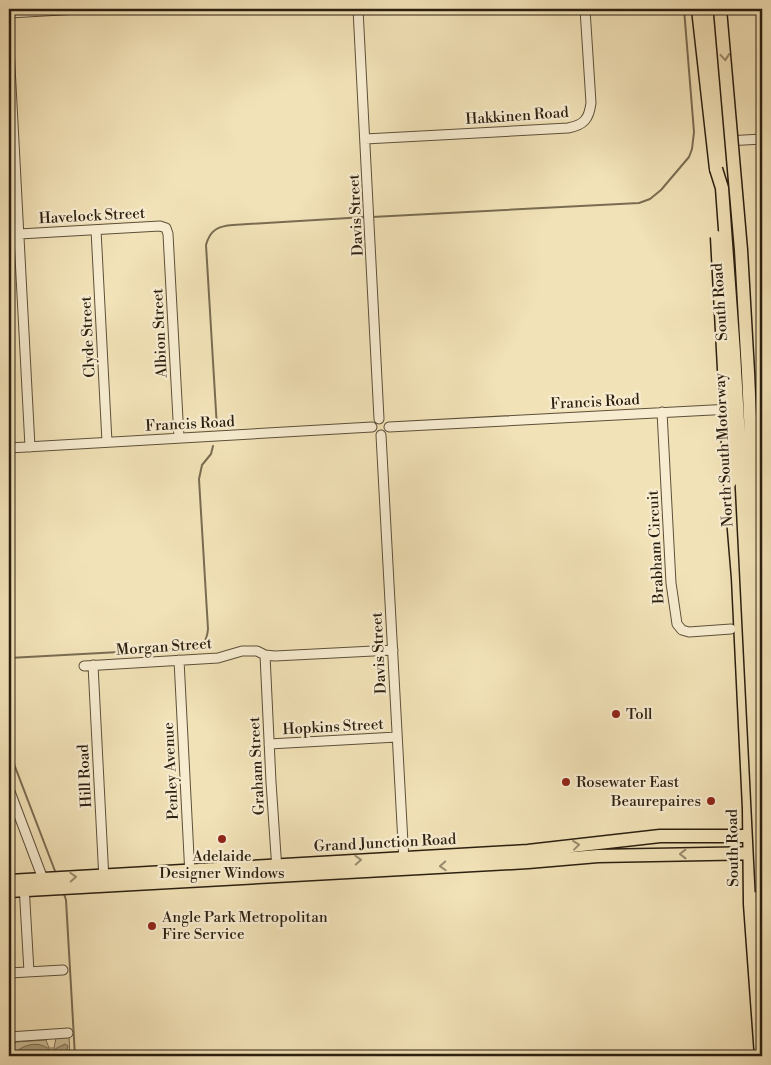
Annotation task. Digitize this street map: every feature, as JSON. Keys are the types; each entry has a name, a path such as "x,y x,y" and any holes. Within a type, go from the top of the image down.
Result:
{"highway":[{"name":"North South Motorway","path":"698,9 716,169 722,188 734,353 762,892"},
{"name":"North South Motorway","path":"720,9 741,250 762,686"},
{"name":"South Road","path":"716,169 714,194 730,482 738,578 735,625 740,640 749,809 750,904 761,1056"},
{"path":"748,372 757,414 762,463"},
{"path":"717,836 742,827 746,822 749,809"},
{"name":"Grand Junction Road","path":"404,863 660,836 762,836"},
{"name":"Grand Junction Road","path":"9,881 24,885 404,863 598,856 762,853"},
{"path":"732,854 739,860 742,868 745,891 750,904"},
{"path":"750,879 759,869 762,869"},
{"name":"Grand Junction Road","path":"9,891 24,885"}],"main road":[{"name":"South Road","path":"708,9 735,272 751,577 754,584 762,590"}],"street":[{"path":"9,13 79,9"},
{"name":"Davis Street","path":"358,9 379,419"},
{"name":"Hakkinen Road","path":"366,139 568,128 584,123 588,118 591,103 585,9"},
{"path":"9,46 30,447"},
{"path":"722,141 762,139"},
{"name":"Havelock Street","path":"19,234 160,226 166,228"},
{"name":"Albion Street","path":"166,228 168,234 179,438"},
{"name":"Clyde Street","path":"96,230 107,442"},
{"name":"Francis Road","path":"389,427 743,409"},
{"name":"Brabham Circuit","path":"662,412 671,583 677,624 682,630 689,632 735,625"},
{"path":"379,419 385,420 389,427 386,434 376,434 372,427 374,422 379,419"},
{"name":"Francis Road","path":"9,448 372,427"},
{"name":"Davis Street","path":"381,435 404,863"},
{"name":"Morgan Street","path":"88,666 218,658 242,651 257,650 265,655 275,656 393,650"},
{"name":"Graham Street","path":"265,655 277,870"},
{"name":"Penley Avenue","path":"179,660 190,876"},
{"name":"Hill Road","path":"88,666 104,881"},
{"name":"Hopkins Street","path":"270,744 397,737"},
{"path":"9,789 43,884"},
{"path":"24,885 29,972"},
{"path":"9,973 63,970"},
{"path":"9,1037 68,1033"}],"shaded area":[{"path":"69,1035 70,1056 14,1056 14,1045 16,1042 46,1040 49,1048 54,1048 56,1038"},
{"path":"34,1044 43,1046 51,1051 65,1044 68,1046 63,1056 20,1056 16,1052"}],"waterway":[{"path":"372,217 639,203 650,199 661,190 689,157 692,149 694,132 684,9"},
{"path":"217,428 206,245 212,232 228,226 365,217"},
{"path":"9,658 193,648 202,644 206,639 208,629 199,479 202,465 211,454 213,446"},
{"path":"9,751 55,871"},
{"path":"64,894 66,900 75,1056"}],"place":[{"name":"Toll","path":"616,714"},
{"name":"Rosewater East","path":"566,782"},
{"name":"Beaurepaires","path":"711,801"},
{"name":"Adelaide Designer Windows","path":"222,839"},
{"name":"Angle Park Metropolitan Fire Service","path":"152,926"}]}
